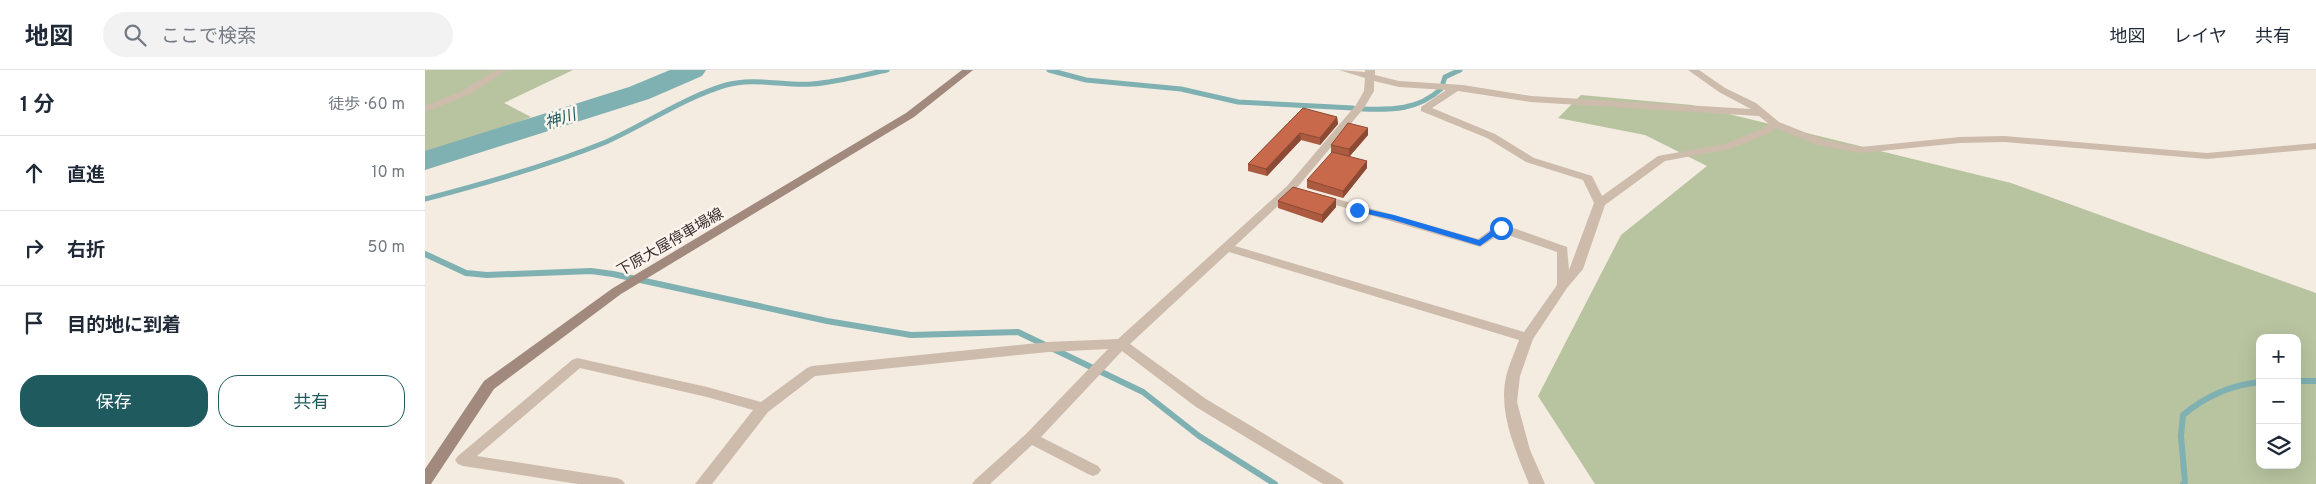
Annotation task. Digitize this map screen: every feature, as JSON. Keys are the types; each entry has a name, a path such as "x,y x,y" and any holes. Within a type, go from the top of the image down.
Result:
{"main road":[{"name":"下原大屋停車場線","path":"425,481 489,385 625,286 910,115 967,70"}],"street":[{"path":"425,109 457,99 478,88 502,70"},
{"path":"1344,70 1371,73 1399,84 1455,88 1531,99 1762,113"},
{"path":"1693,70 1762,113 1775,124 1821,143 1861,150 1959,140 2004,138 2207,156 2316,146"},
{"path":"980,484 1031,438 1121,344 1227,248 1300,191 1369,91 1371,73"},
{"path":"1455,88 1425,109 1491,136 1530,160 1588,178 1600,203"},
{"path":"1537,484 1523,450 1509,402 1513,376 1527,338 1563,285 1577,268 1600,203 1662,158 1726,147 1766,131 1775,124"},
{"path":"1300,191 1480,243 1501,228 1513,232 1563,250 1563,285"},
{"path":"1227,248 1527,338"},
{"path":"703,484 763,408 812,370 1048,348 1121,344 1167,376 1201,403 1336,484"},
{"path":"617,484 463,460 577,363 707,392 763,408"},
{"path":"1031,438 1093,470"}],"green space":[{"path":"425,70 573,70 504,103 531,117 425,161"},
{"path":"1581,95 1692,105 2011,183 2316,293 2316,484 1595,484 1538,396 1621,235 1707,166 1645,135 1558,118"}],"building":[{"path":"1303,108 1337,117 1320,138 1300,133 1266,169 1248,164"},
{"path":"1348,123 1368,128 1349,149 1331,145"},
{"path":"1332,152 1367,161 1343,191 1307,180"},
{"path":"1293,187 1336,199 1322,215 1278,201"}],"waterway":[{"name":"神川","path":"425,161 639,93 693,70"},
{"path":"425,199 517,174 584,151 621,135 710,90 726,85 747,82 812,84 887,70"},
{"path":"1049,70 1086,80 1181,89 1238,102 1353,108"},
{"path":"1443,83 1445,77 1460,70"},
{"path":"1363,109 1394,109 1414,105 1441,89"},
{"path":"425,254 466,273 487,275 591,271 613,274 827,321 911,335 1018,332 1143,392 1199,436 1275,484"},
{"path":"2301,381 2316,381"},
{"path":"2183,484 2185,482 2181,436 2183,415 2219,392 2256,383"}],"route":[{"path":"1357,210 1392,217 1480,243 1501,228"}]}
